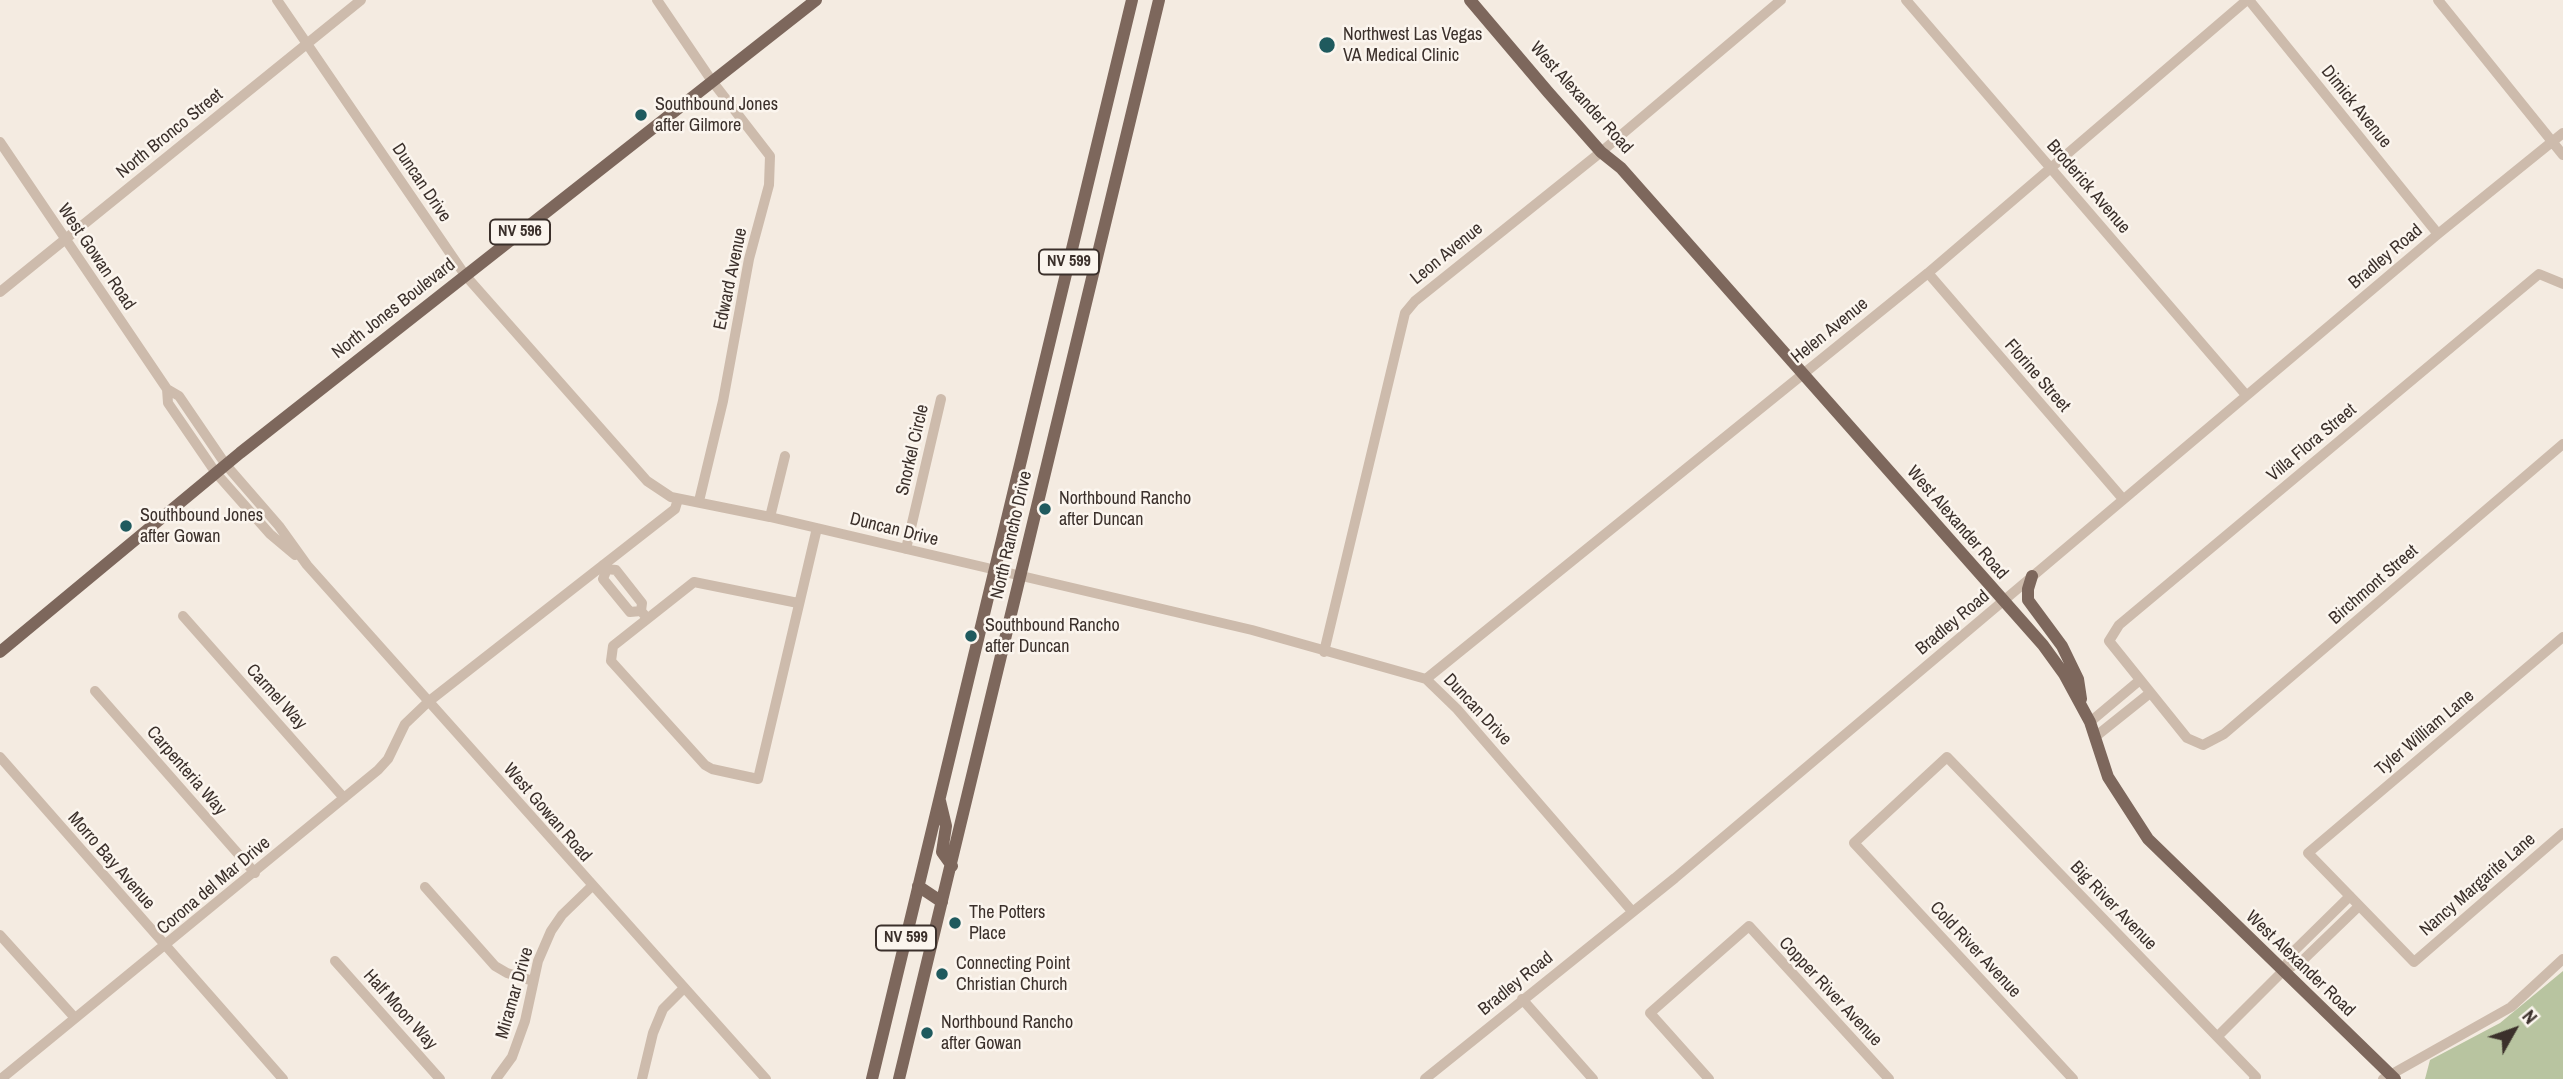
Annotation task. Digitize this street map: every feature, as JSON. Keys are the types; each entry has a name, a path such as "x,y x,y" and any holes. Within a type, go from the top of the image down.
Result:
{"main road":[{"name":"North Jones Boulevard","path":"0,652 221,469 816,0"},
{"name":"North Rancho Drive","path":"872,1079 1132,0"},
{"name":"North Rancho Drive","path":"899,1079 1159,0"},
{"name":"West Alexander Road","path":"1470,0 1601,152 1620,168 2043,645 2064,674 2090,722 2108,777 2148,839 2389,1077"},
{"path":"2032,576 2028,600 2062,646 2078,679 2081,707"},
{"path":"940,798 946,826 942,852 952,866"},
{"path":"918,886 942,902"}],"street":[{"name":"Duncan Drive","path":"278,0 465,275 647,481 678,499 699,501 906,548 1020,578 1252,630 1426,679 1466,718 1631,911"},
{"name":"North Bronco Street","path":"0,292 361,0"},
{"name":"Edward Avenue","path":"657,0 712,81 770,156 769,185 750,259 723,401 699,501"},
{"name":"Leon Avenue","path":"1324,652 1405,313 1781,0"},
{"name":"Broderick Avenue","path":"1906,0 2246,395"},
{"name":"Helen Avenue","path":"1426,679 1928,273 2248,0"},
{"name":"Dimick Avenue","path":"2248,0 2438,234"},
{"path":"2438,0 2563,155"},
{"name":"Bradley Road","path":"1425,1079 1675,878 2246,395 2563,133"},
{"name":"West Gowan Road","path":"0,142 167,389 179,396 221,469 279,526 307,565 766,1079"},
{"name":"Florine Street","path":"1928,273 2123,499"},
{"name":"Villa Flora Street","path":"2140,680 2109,641 2119,625 2539,274 2563,284"},
{"name":"Snorkel Circle","path":"906,548 941,399"},
{"name":"Birchmont Street","path":"2150,693 2187,738 2203,745 2224,734 2563,444"},
{"path":"770,517 785,456"},
{"path":"428,702 605,567 676,509 678,499"},
{"path":"798,603 694,582 644,615 613,646 611,661 705,765 758,779 817,528"},
{"path":"605,567 603,579 630,612 644,615"},
{"path":"605,567 616,570 642,603 644,615"},
{"name":"Carmel Way","path":"183,617 344,798"},
{"name":"Tyler William Lane","path":"2350,896 2308,853 2563,637"},
{"path":"2090,722 2140,680 2150,693 2095,737"},
{"name":"Carpenteria Way","path":"95,691 255,873"},
{"name":"Corona del Mar Drive","path":"1,1079 378,770 388,759 405,724 428,702"},
{"name":"Morro Bay Avenue","path":"0,757 283,1079"},
{"name":"Cold River Avenue","path":"1947,757 1854,843 2073,1079"},
{"name":"Big River Avenue","path":"1947,757 2218,1036 2255,1078"},
{"name":"Nancy Margarite Lane","path":"2359,906 2414,962 2563,833"},
{"path":"425,887 495,965 507,974 533,981"},
{"name":"Miramar Drive","path":"496,1079 512,1057 525,1021 533,981 551,931 562,915 592,887"},
{"path":"2218,1036 2283,971 2294,951 2350,896 2359,906 2302,961 2283,971"},
{"name":"Copper River Avenue","path":"1709,1079 1650,1013 1749,926 1889,1079"},
{"path":"0,935 75,1018"},
{"path":"2389,1077 2511,1007 2563,959"},
{"name":"Half Moon Way","path":"335,961 440,1079"},
{"path":"642,1079 653,1033 663,1009 684,988"},
{"path":"1522,999 1593,1079"}],"green space":[{"path":"2563,971 2563,1079 2425,1079 2430,1060 2500,1023"}],"place":[{"name":"Northwest Las Vegas VA Medical Clinic","path":"1327,45"},
{"name":"Southbound Jones after Gilmore","path":"641,115"},
{"name":"Northbound Rancho after Duncan","path":"1045,509"},
{"name":"Southbound Jones after Gowan","path":"126,526"},
{"name":"Southbound Rancho after Duncan","path":"971,636"},
{"name":"The Potters Place","path":"955,923"},
{"name":"Connecting Point Christian Church","path":"942,974"},
{"name":"Northbound Rancho after Gowan","path":"927,1033"}]}
